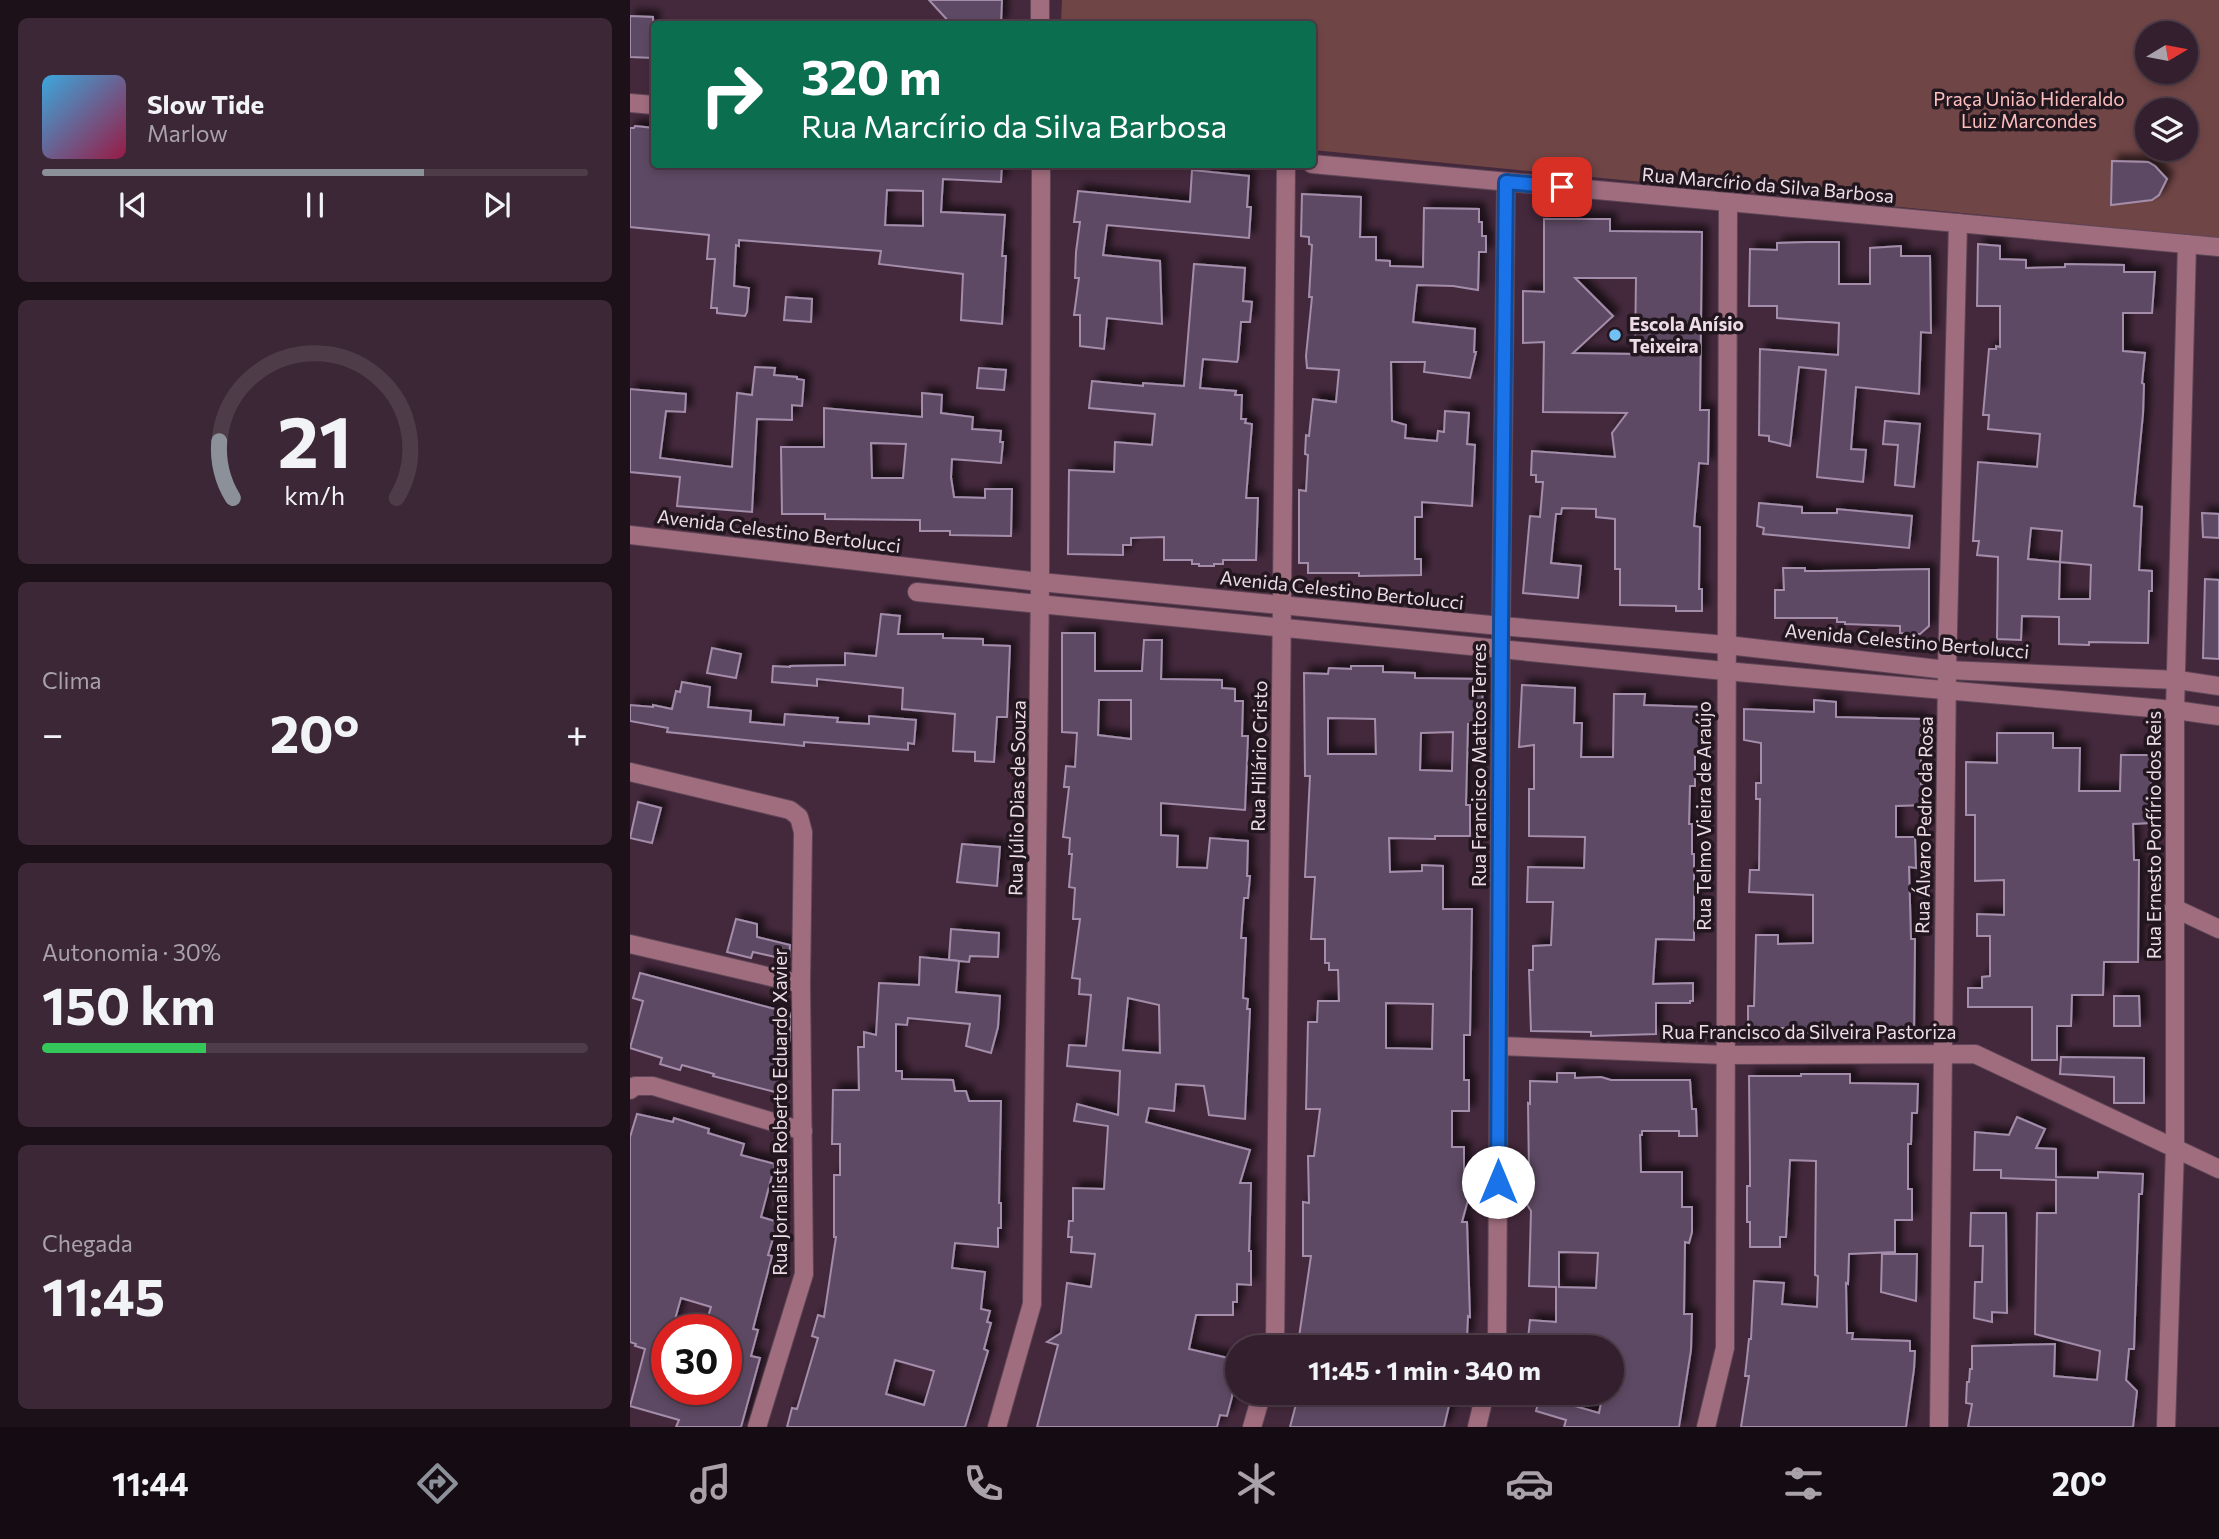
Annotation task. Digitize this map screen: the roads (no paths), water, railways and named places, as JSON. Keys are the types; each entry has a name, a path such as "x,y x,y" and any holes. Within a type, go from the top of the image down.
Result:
{"street":[{"path":"1040,0 1041,21"},
{"path":"630,103 651,105"},
{"name":"Rua Marcírio da Silva Barbosa","path":"1316,164 2219,247"},
{"name":"Rua Júlio Dias de Souza","path":"997,1427 1032,1304 1040,605 1041,168"},
{"name":"Rua Hilário Cristo","path":"1275,1335 1286,168"},
{"name":"Rua Francisco Mattos Terres","path":"1497,1335 1506,182"},
{"name":"Rua Telmo Vieira de Araújo","path":"1706,1427 1725,1349 1728,202"},
{"name":"Rua Álvaro Pedro da Rosa","path":"1939,1427 1947,670 1958,223"},
{"name":"Rua Ernesto Porfírio dos Reis","path":"2166,1427 2175,1147 2175,710 2178,680 2187,244"},
{"name":"Avenida Celestino Bertolucci","path":"630,535 1040,582 1727,645 1947,670 2178,680 2219,686"},
{"path":"917,592 2219,716"},
{"name":"Rua Jornalista Roberto Eduardo Xavier","path":"630,772 790,810 799,817 803,832 801,984 804,1274 757,1427"},
{"path":"2174,908 2219,929"},
{"path":"630,944 801,984"},
{"name":"Rua Francisco da Silveira Pastoriza","path":"1499,1046 1725,1055 1975,1054 2219,1169"},
{"path":"630,1090 635,1086 653,1086 803,1131"},
{"path":"1252,1427 1258,1405"},
{"path":"1477,1427 1482,1405"}],"place":[{"name":"Escola Anísio Teixeira","path":"1615,335"}],"park label":[{"name":"Praça União Hideraldo Luiz Marcondes","path":"2029,110"}]}
